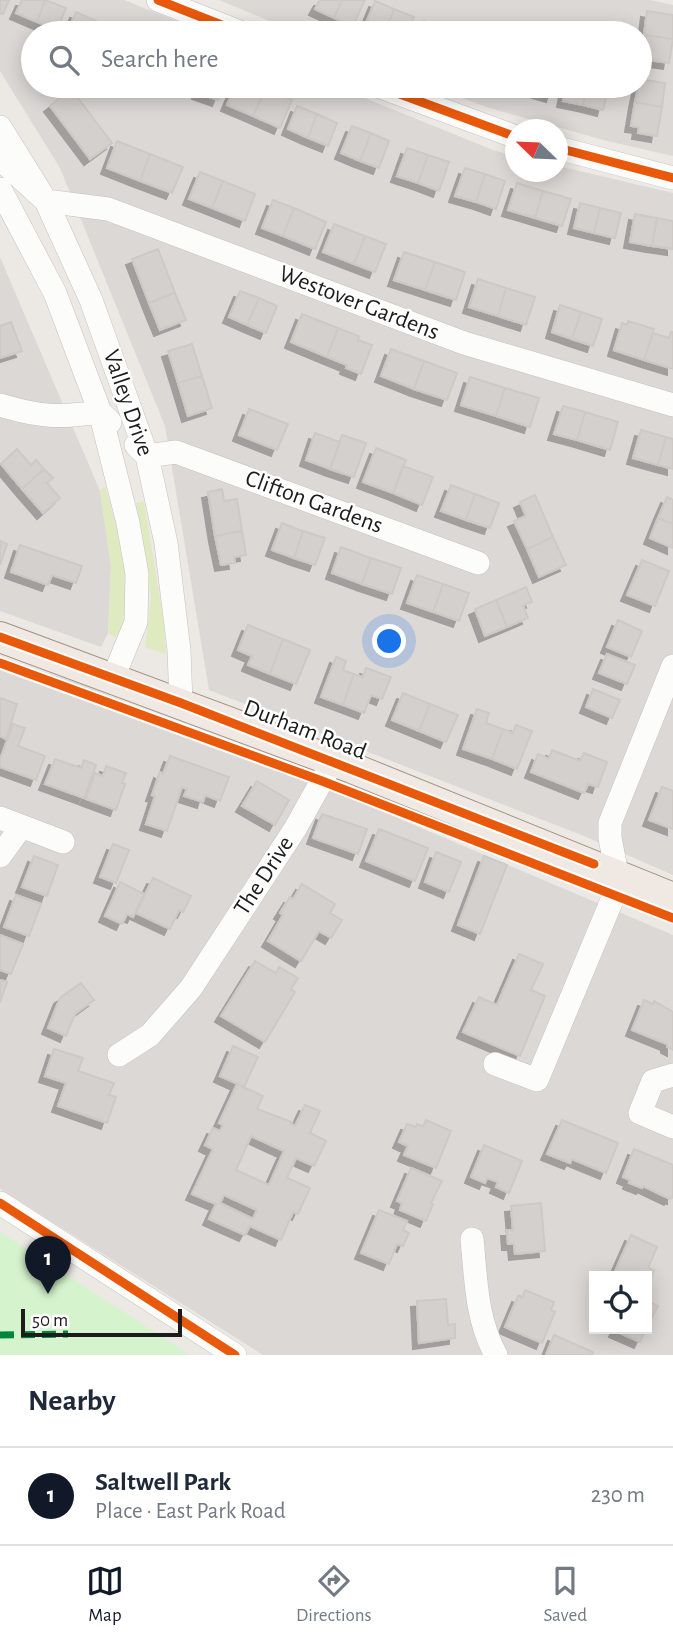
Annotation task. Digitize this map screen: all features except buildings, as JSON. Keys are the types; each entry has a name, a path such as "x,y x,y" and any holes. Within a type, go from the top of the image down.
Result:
{"main road":[{"name":"Durham Road","path":"0,637 181,702 673,898"}],"street":[{"path":"158,0 211,21"},
{"path":"410,98 505,133"},
{"name":"Valley Drive","path":"0,127 46,201 91,299 147,456 166,543 179,650 181,702"},
{"path":"568,151 673,178"},
{"path":"0,159 46,201"},
{"name":"Valley Drive","path":"0,190 55,293 100,412 128,523 137,574 136,622 113,678"},
{"name":"Westover Gardens","path":"46,201 108,209 464,343 673,405"},
{"path":"0,405 36,415 69,416 100,412 147,456"},
{"name":"Clifton Gardens","path":"147,456 176,452 478,563"},
{"path":"495,1064 537,1080 620,875 610,838 610,822 673,666"},
{"name":"The Drive","path":"119,1055 150,1035 191,988 295,828 333,761"},
{"path":"0,856 10,822 63,842"},
{"path":"673,1075 653,1081 640,1113 673,1127"},
{"path":"0,1203 235,1355"},
{"path":"472,1239 478,1308 485,1334 496,1355"}],"shaded area":[{"path":"0,0 124,0 176,21 21,21 21,98 365,98 505,153 505,182 568,182 568,168 673,193 673,875 584,836 209,690 165,426 60,168 0,71"},
{"path":"219,0 650,0 673,5 673,156 568,130 568,119 529,119 462,98 652,98 652,21 269,21"},
{"path":"0,257 100,491 111,566 108,633 101,647 0,611"},
{"path":"0,658 82,684 673,935 673,1355 263,1355 0,1189"}],"green space":[{"path":"105,486 125,564 127,586 123,624 115,638 108,633 111,566 100,491"},
{"path":"144,502 163,617 166,654 145,647 151,598 136,503"},
{"path":"0,1232 190,1355 0,1355"}],"marked path":[{"path":"0,1335 68,1334"}],"cycle path":[{"path":"158,0 211,21"},
{"path":"410,98 505,133"},
{"path":"568,151 673,178"},
{"path":"0,637 181,703 594,864"},
{"path":"0,663 322,781 673,918"},
{"path":"0,1203 235,1355"}],"place":[{"name":"Saltwell Park","path":"48,1294"}]}
